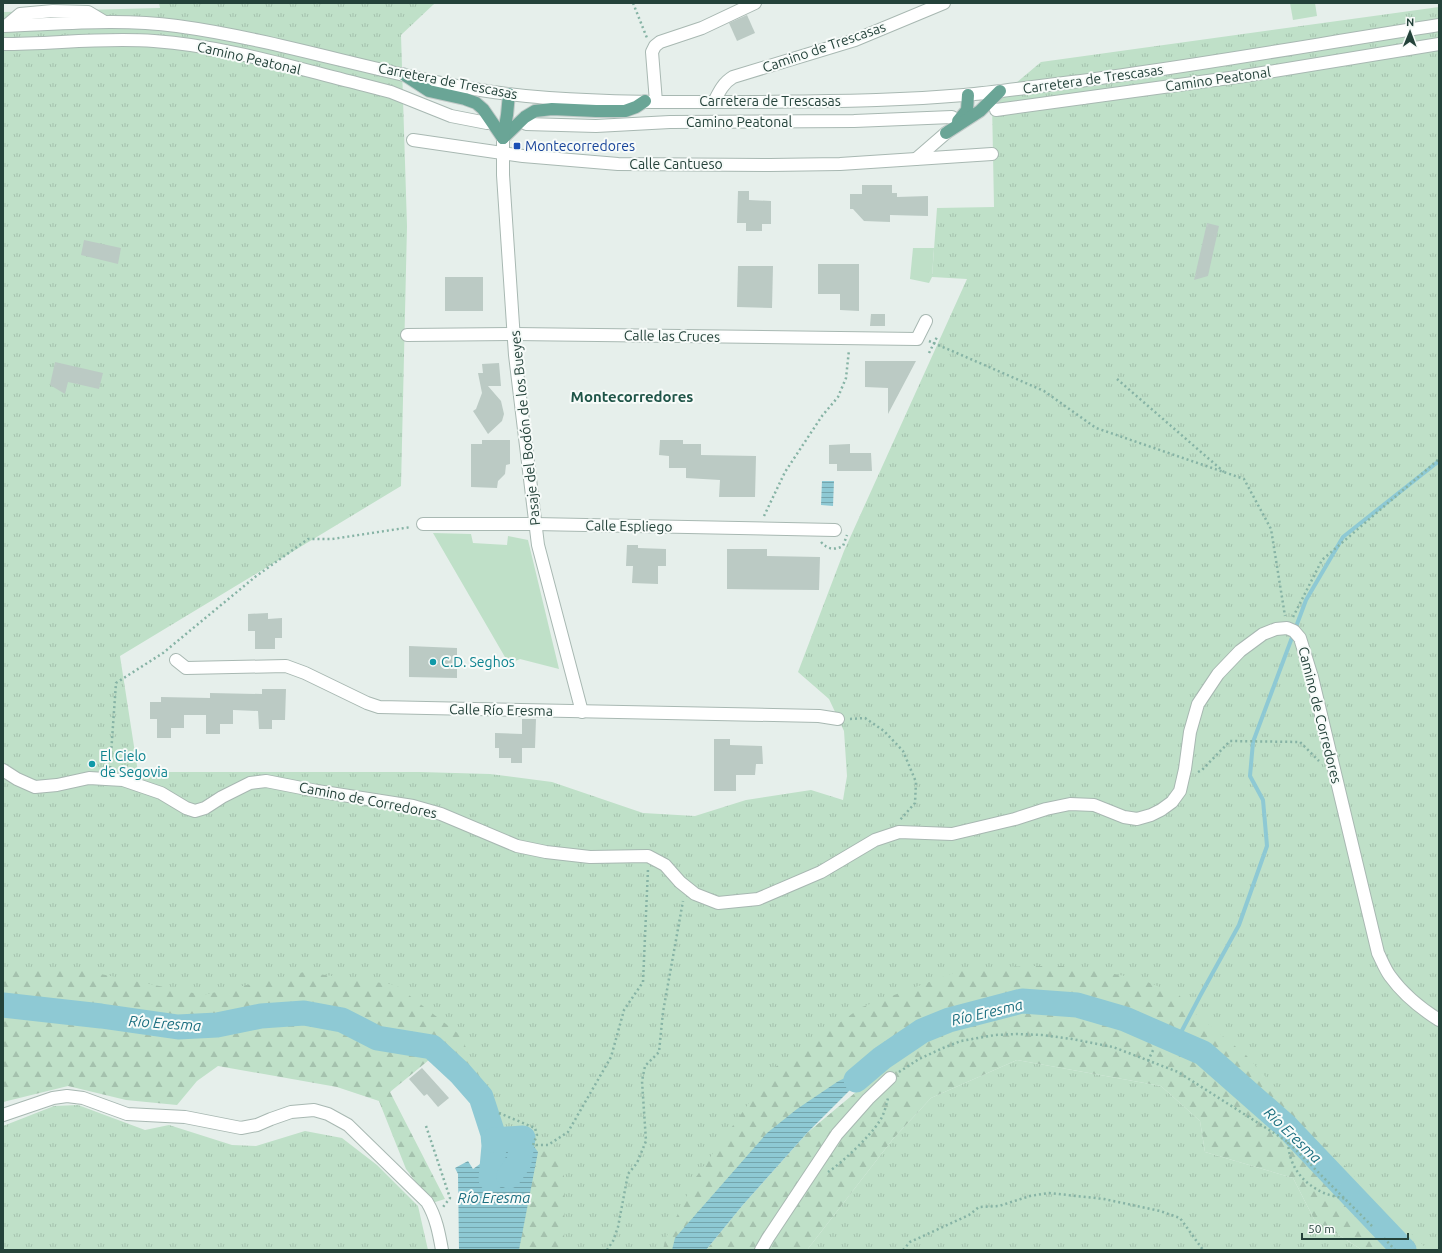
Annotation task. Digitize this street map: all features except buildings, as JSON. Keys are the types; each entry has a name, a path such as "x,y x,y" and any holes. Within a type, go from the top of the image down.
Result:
{"main road":[{"path":"403,74 429,91 476,103 483,109 503,138"},
{"path":"946,133 980,111 1000,91"},
{"path":"503,138 509,94"},
{"path":"946,133 967,110 969,102 968,94"},
{"path":"503,138 529,115 540,110 552,109 616,112 625,111 651,101"}],"street":[{"path":"651,101 652,52 655,46 660,42 702,28 755,3"},
{"name":"Camino de Trescasas","path":"714,102 725,82 733,77 855,40 944,3"},
{"name":"Carretera de Trescasas","path":"5,26 20,14 52,11 88,12 103,21 149,23 214,32 449,85 509,94 551,98 714,102 872,101 1000,91 1155,71 1439,25"},
{"name":"Camino Peatonal","path":"3,44 133,40 172,42 204,47 390,92 451,116 487,123"},
{"name":"Camino Peatonal","path":"996,110 1244,76 1439,44"},
{"name":"Camino Peatonal","path":"526,124 596,126 670,122 854,122 952,117"},
{"path":"916,159 946,133"},
{"name":"Pasaje del Bodón de los Bueyes","path":"503,138 514,334 538,546 582,712"},
{"name":"Calle Cantueso","path":"412,140 503,154 618,164 840,164 992,154"},
{"path":"918,336 926,321"},
{"name":"Calle las Cruces","path":"407,335 514,334 917,339 918,336"},
{"name":"Calle Espliego","path":"424,524 535,524 835,530"},
{"name":"Camino de Corredores","path":"3,770 17,779 35,787 57,785 89,778 123,780 161,793 186,808 196,811 205,808 222,797 250,783 266,781 317,791 412,806 441,814 517,846 590,858 648,856 665,865 680,882 694,894 718,903 758,899 821,872 875,840 899,832 952,834 1070,804 1094,805 1124,817 1137,819 1161,810 1172,802 1180,791 1190,732 1198,704 1218,674 1240,651 1263,634 1276,629 1287,628 1294,631 1300,638 1309,663 1378,953 1389,975 1407,996 1439,1020"},
{"name":"Calle Río Eresma","path":"176,660 186,668 286,666 305,673 372,706 379,707 819,716 838,719"},
{"path":"761,1250 837,1134 868,1099 890,1078"},
{"path":"3,1115 46,1100 67,1096 83,1098 127,1114 185,1117 241,1128 257,1125 291,1112 314,1110 328,1114 348,1125 427,1202 433,1213 442,1250"}],"path":[{"path":"633,3 652,52"},
{"path":"918,336 1044,391 1096,428 1244,479 1271,529 1287,628"},
{"path":"929,353 937,336"},
{"path":"758,528 785,472 822,416 838,397 846,378 852,338"},
{"path":"1117,379 1225,473"},
{"path":"1287,628 1322,560 1439,459"},
{"path":"110,779 116,683 163,653 256,577 308,539 332,539 424,524"},
{"path":"838,719 865,718 884,731 903,751 916,782 915,803 898,822"},
{"path":"1183,779 1202,770 1230,741 1300,742 1320,762"},
{"path":"500,1113 535,1128 537,1135 533,1145 548,1145 568,1132 612,1057 624,1010 643,982 648,866"},
{"path":"607,1250 613,1242 618,1228 628,1174 637,1163 646,1141 642,1081 645,1066 659,1052 663,1012 686,886"},
{"path":"824,1175 838,1165 880,1121 886,1108 890,1078 919,1059 961,1041 995,1035 1017,1034 1072,1038 1113,1046 1178,1072 1288,1142 1374,1228"},
{"path":"1148,1061 1154,1048"},
{"path":"426,1126 450,1198 442,1208 433,1213"},
{"path":"1288,1142 1288,1153 1295,1169 1308,1183 1324,1193 1346,1199"},
{"path":"903,1250 910,1242 969,1215 979,1207 999,1206 1030,1196 1049,1193 1104,1199 1160,1211 1180,1218 1203,1250"},
{"path":"1384,1238 1395,1250"}],"green space":[{"path":"159,3 435,3 401,35 407,226 401,486 120,656 138,772 420,772 490,774 552,782 643,813 695,816 746,800 811,790 843,800 847,776 844,731 829,699 798,672 844,551 967,279 932,277 937,208 994,207 992,103 1041,62 1439,7 1439,1250 1404,1250 1356,1201 1022,1001 949,1020 922,1031 882,1058 759,1163 693,1250 483,1250 494,1146 492,1130 481,1097 460,1073 432,1047 3,1005 3,12 160,8"},
{"path":"1290,3 1315,3 1317,16 1293,20"},
{"path":"913,248 934,248 932,277 929,283 910,279"},
{"path":"433,533 471,534 473,543 507,545 508,536 528,540 559,669 520,659 509,664"},
{"path":"1074,966 1140,979 1179,995 1192,1011 1246,1055 1373,1197 1428,1250 1362,1250 1314,1219 1293,1178 1205,1152 1200,1121 1161,1086 1017,1060 931,1098 893,1139 807,1250 706,1250 742,1206 807,1133 893,1061 985,1000 899,1038 829,1091 684,1250 663,1250 665,1240 696,1177 774,1068 862,1007 964,969"},
{"path":"3,968 86,971 203,995 304,972 396,985 460,1035 495,1109 480,1125 474,1101 441,1050 390,1092 445,1199 432,1203 406,1169 379,1101 337,1087 218,1066 197,1081 177,1105 126,1100 68,1086 3,1102"},
{"path":"1017,1060 1161,1086 1200,1121 1205,1152 1293,1178 1314,1219 1362,1250 807,1250 893,1139 931,1098"},
{"path":"78,1105 145,1130 169,1125 232,1145 256,1146 305,1131 342,1138 377,1165 418,1206 428,1250 3,1250 3,1126 54,1106"},
{"path":"559,1149 565,1182 564,1250 510,1250 538,1152"}],"water":[{"path":"822,481 834,481 833,506 821,505"},
{"path":"882,1058 807,1133 742,1206 706,1250 672,1250 675,1238 767,1133 797,1109 837,1082"},
{"name":"Río Eresma","path":"533,1145 538,1152 519,1250 459,1250 458,1174 455,1168 468,1161 473,1169 487,1159 486,1147"}],"waterway":[{"path":"1176,1042 1239,925 1267,846 1263,800 1250,776 1253,742 1306,600 1343,537 1439,461"},
{"name":"Río Eresma","path":"856,1080 882,1058 922,1031 949,1020 1022,1001 1077,1005 1125,1019 1203,1053 1287,1127 1404,1250"},
{"name":"Río Eresma","path":"3,1005 101,1016 178,1027 217,1025 261,1016 304,1013 342,1020 377,1038 432,1047 460,1073 481,1097 493,1134 494,1146 491,1179"},
{"path":"494,1140 523,1138 519,1162 509,1176"}],"place":[{"name":"Montecorredores","path":"517,146"},
{"name":"C.D. Seghos","path":"433,662"},
{"name":"El Cielo de Segovia","path":"92,764"}],"district":[{"name":"Montecorredores","path":"632,396"}]}
